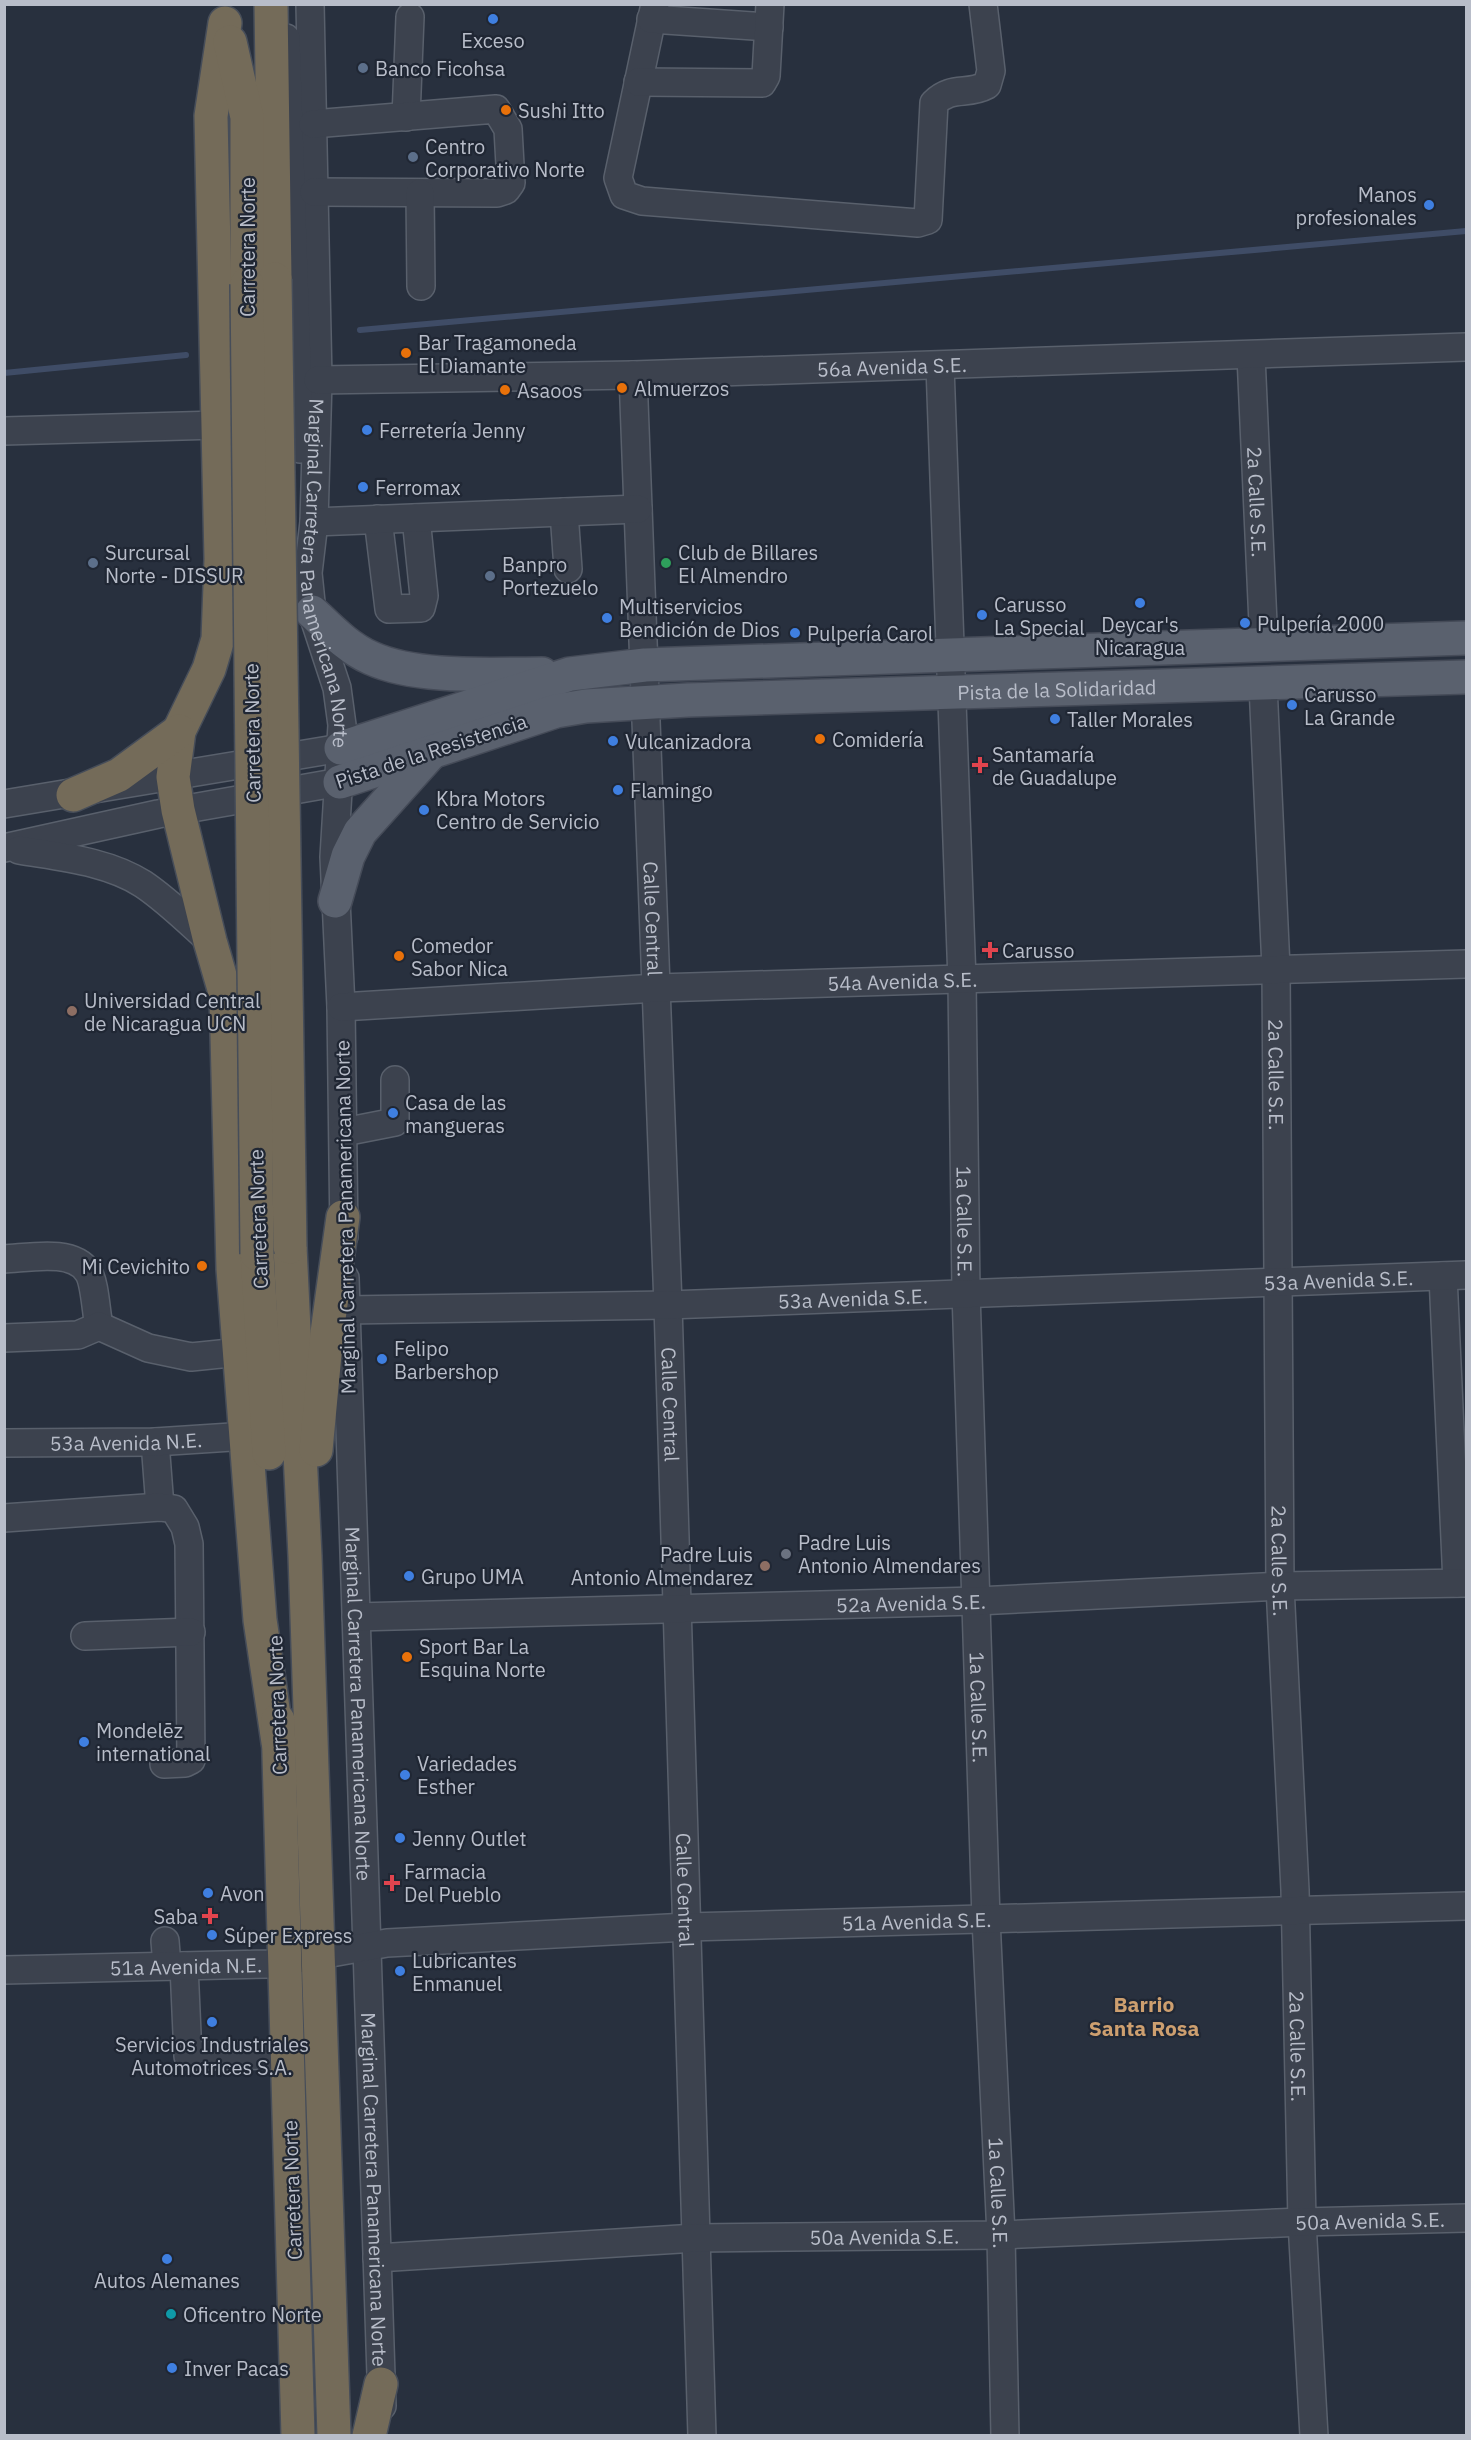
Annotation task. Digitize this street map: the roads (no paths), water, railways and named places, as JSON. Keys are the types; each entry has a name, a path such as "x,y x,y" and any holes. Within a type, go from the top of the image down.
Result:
{"highway":[{"name":"Carretera Norte","path":"271,4 261,282 257,1254 268,1407 298,2436"},
{"name":"Carretera Norte","path":"225,14 247,117 261,282 290,1247 305,1556 334,2436"},
{"path":"225,14 211,116 221,559 218,639 209,669 179,731 173,777 178,810 226,996 232,1257 260,1620 278,1742"},
{"path":"73,795 119,774 179,731"},
{"path":"305,1556 327,1333 343,1217"},
{"path":"369,2436 381,2384"}],"main road":[{"path":"312,612 349,644 372,658 410,668 448,674 570,674"},
{"name":"Pista de la Solidaridad","path":"645,665 1467,638"},
{"name":"Pista de la Resistencia","path":"341,748 570,674 645,665"},
{"name":"Pista de la Solidaridad","path":"646,702 1467,678"},
{"name":"Pista de la Resistencia","path":"340,782 430,754 522,720 556,711 646,702"},
{"path":"335,901 348,856 360,832 430,754"}],"street":[{"path":"279,4 288,47 302,502 308,573"},
{"name":"Marginal Carretera Panamericana Norte","path":"310,4 321,459 308,573 312,612 341,707 340,782 334,857 335,901 341,1007 344,1132 343,1217 383,2436"},
{"path":"638,82 762,83 766,76 770,16 653,12 638,82 618,178 624,195 642,201 918,223 928,220 934,104 943,94 976,91 987,85 991,71 983,4"},
{"path":"406,117 410,17"},
{"path":"313,124 496,109 508,129 511,183 506,190 496,193 314,192"},
{"path":"420,192 421,286"},
{"name":"56a Avenida S.E.","path":"318,380 633,375 1467,347"},
{"name":"2a Calle S.E.","path":"1251,356 1264,646"},
{"path":"940,366 962,981"},
{"name":"Calle Central","path":"633,375 668,1305 702,2436"},
{"path":"4,431 219,425"},
{"path":"314,522 638,509"},
{"path":"564,512 568,569"},
{"path":"378,519 389,609 421,608 424,596 416,518"},
{"name":"2a Calle S.E.","path":"1263,685 1276,968 1280,1586 1296,1911 1302,2222 1314,2436"},
{"name":"Pista de la Resistencia","path":"4,804 73,795 341,748"},
{"name":"Pista de la Resistencia","path":"5,847 178,810 340,782"},
{"path":"5,847 85,861 141,884 173,907 210,941"},
{"name":"54a Avenida S.E.","path":"341,1007 657,988 962,981 1276,968 1467,964"},
{"name":"1a Calle S.E.","path":"962,981 966,1293 986,1919 1001,2235 1005,2436"},
{"path":"344,1132 395,1122 395,1080"},
{"path":"4,1259 62,1257 78,1262 89,1272 99,1326"},
{"path":"1455,1275 1462,1583"},
{"name":"53a Avenida S.E.","path":"346,1310 668,1305 1455,1275"},
{"path":"4,1338 78,1335 99,1326 148,1348 191,1357 240,1352"},
{"name":"53a Avenida N.E.","path":"4,1443 154,1442 247,1436"},
{"path":"154,1442 160,1507"},
{"path":"4,1518 160,1507 174,1509 185,1527 189,1544 191,1760 185,1763 164,1764"},
{"name":"52a Avenida S.E.","path":"356,1617 977,1601 1280,1586 1462,1583"},
{"path":"85,1636 190,1632"},
{"name":"51a Avenida S.E.","path":"366,1947 387,1943 687,1927 1467,1906"},
{"name":"51a Avenida N.E.","path":"4,1970 172,1958 284,1961 366,1947"},
{"path":"172,1958 188,2056 287,2055"},
{"name":"50a Avenida S.E.","path":"377,2258 696,2238 1001,2235 1302,2222 1467,2218"}],"waterway":[{"path":"360,330 1466,231"},
{"path":"4,373 186,355"}],"place":[{"name":"Exceso","path":"493,19"},
{"name":"Banco Ficohsa","path":"363,68"},
{"name":"Sushi Itto","path":"506,110"},
{"name":"Centro Corporativo Norte","path":"413,157"},
{"name":"Manos profesionales","path":"1429,205"},
{"name":"Bar Tragamoneda El Diamante","path":"406,353"},
{"name":"Almuerzos","path":"622,388"},
{"name":"Asaoos","path":"505,390"},
{"name":"Ferretería Jenny","path":"367,430"},
{"name":"Ferromax","path":"363,487"},
{"name":"Surcursal Norte - DISSUR","path":"93,563"},
{"name":"Club de Billares El Almendro","path":"666,563"},
{"name":"Banpro Portezuelo","path":"490,576"},
{"name":"Deycar's Nicaragua","path":"1140,603"},
{"name":"Carusso La Special","path":"982,615"},
{"name":"Multiservicios Bendición de Dios","path":"607,618"},
{"name":"Pulpería 2000","path":"1245,623"},
{"name":"Pulpería Carol","path":"795,633"},
{"name":"Carusso La Grande","path":"1292,705"},
{"name":"Taller Morales","path":"1055,719"},
{"name":"Comidería","path":"820,739"},
{"name":"Vulcanizadora","path":"613,741"},
{"name":"Santamaría de Guadalupe","path":"980,765"},
{"name":"Flamingo","path":"618,790"},
{"name":"Kbra Motors Centro de Servicio","path":"424,810"},
{"name":"Carusso","path":"990,950"},
{"name":"Comedor Sabor Nica","path":"399,956"},
{"name":"Universidad Central de Nicaragua UCN","path":"72,1011"},
{"name":"Casa de las mangueras","path":"393,1113"},
{"name":"Mi Cevichito","path":"202,1266"},
{"name":"Felipo Barbershop","path":"382,1359"},
{"name":"Padre Luis Antonio Almendares","path":"786,1554"},
{"name":"Padre Luis Antonio Almendarez","path":"765,1566"},
{"name":"Grupo UMA","path":"409,1576"},
{"name":"Sport Bar La Esquina Norte","path":"407,1657"},
{"name":"Mondelēz international","path":"84,1742"},
{"name":"Variedades Esther","path":"405,1775"},
{"name":"Jenny Outlet","path":"400,1838"},
{"name":"Farmacia Del Pueblo","path":"392,1883"},
{"name":"Avon","path":"208,1893"},
{"name":"Saba","path":"210,1916"},
{"name":"Súper Express","path":"212,1935"},
{"name":"Lubricantes Enmanuel","path":"400,1971"},
{"name":"Servicios Industriales Automotrices S.A.","path":"212,2022"},
{"name":"Autos Alemanes","path":"167,2259"},
{"name":"Oficentro Norte","path":"171,2314"},
{"name":"Inver Pacas","path":"172,2368"}],"district":[{"name":"Barrio Santa Rosa","path":"1144,2016"}]}
